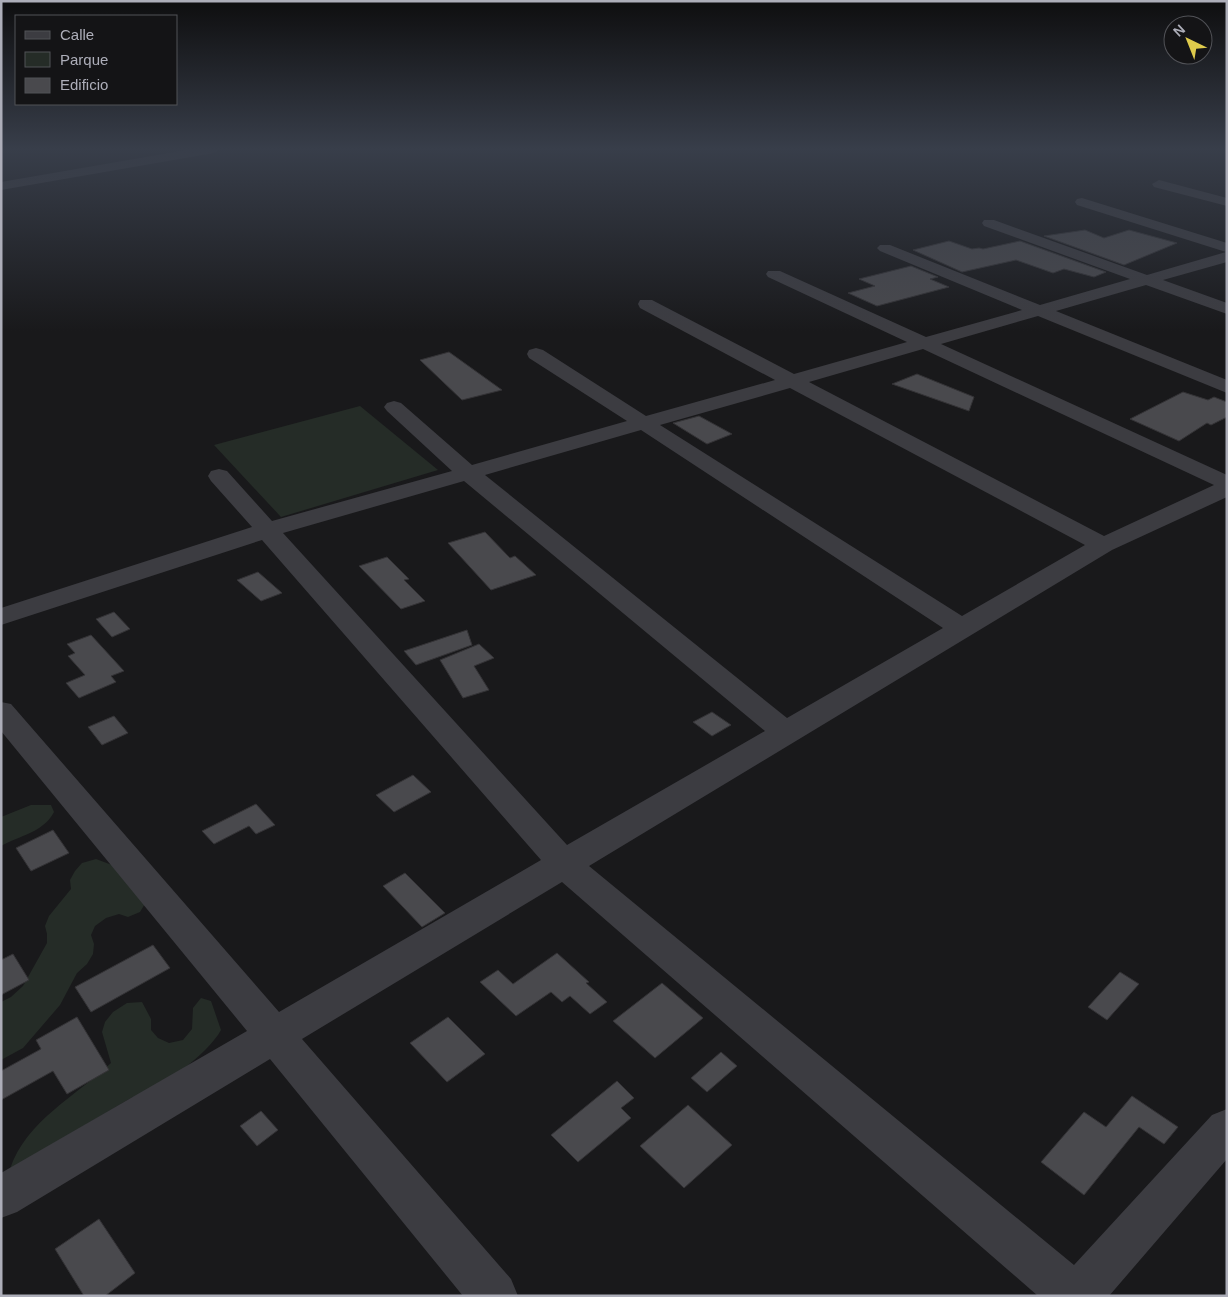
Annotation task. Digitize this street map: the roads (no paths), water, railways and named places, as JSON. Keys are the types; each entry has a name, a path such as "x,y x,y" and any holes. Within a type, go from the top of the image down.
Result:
{"street":[{"path":"1106,210 1227,248"},
{"path":"989,224 1227,309"},
{"path":"885,248 1227,387"},
{"path":"1,616 268,530 1227,257"},
{"path":"774,274 1227,483"},
{"path":"646,304 1103,545"},
{"path":"536,354 962,628"},
{"path":"394,407 467,472 786,733"},
{"path":"219,476 564,864 1074,1296"},
{"path":"1,1197 1103,545 1227,488"},
{"path":"1,711 494,1296"},
{"path":"1078,1296 1227,1128"}]}
